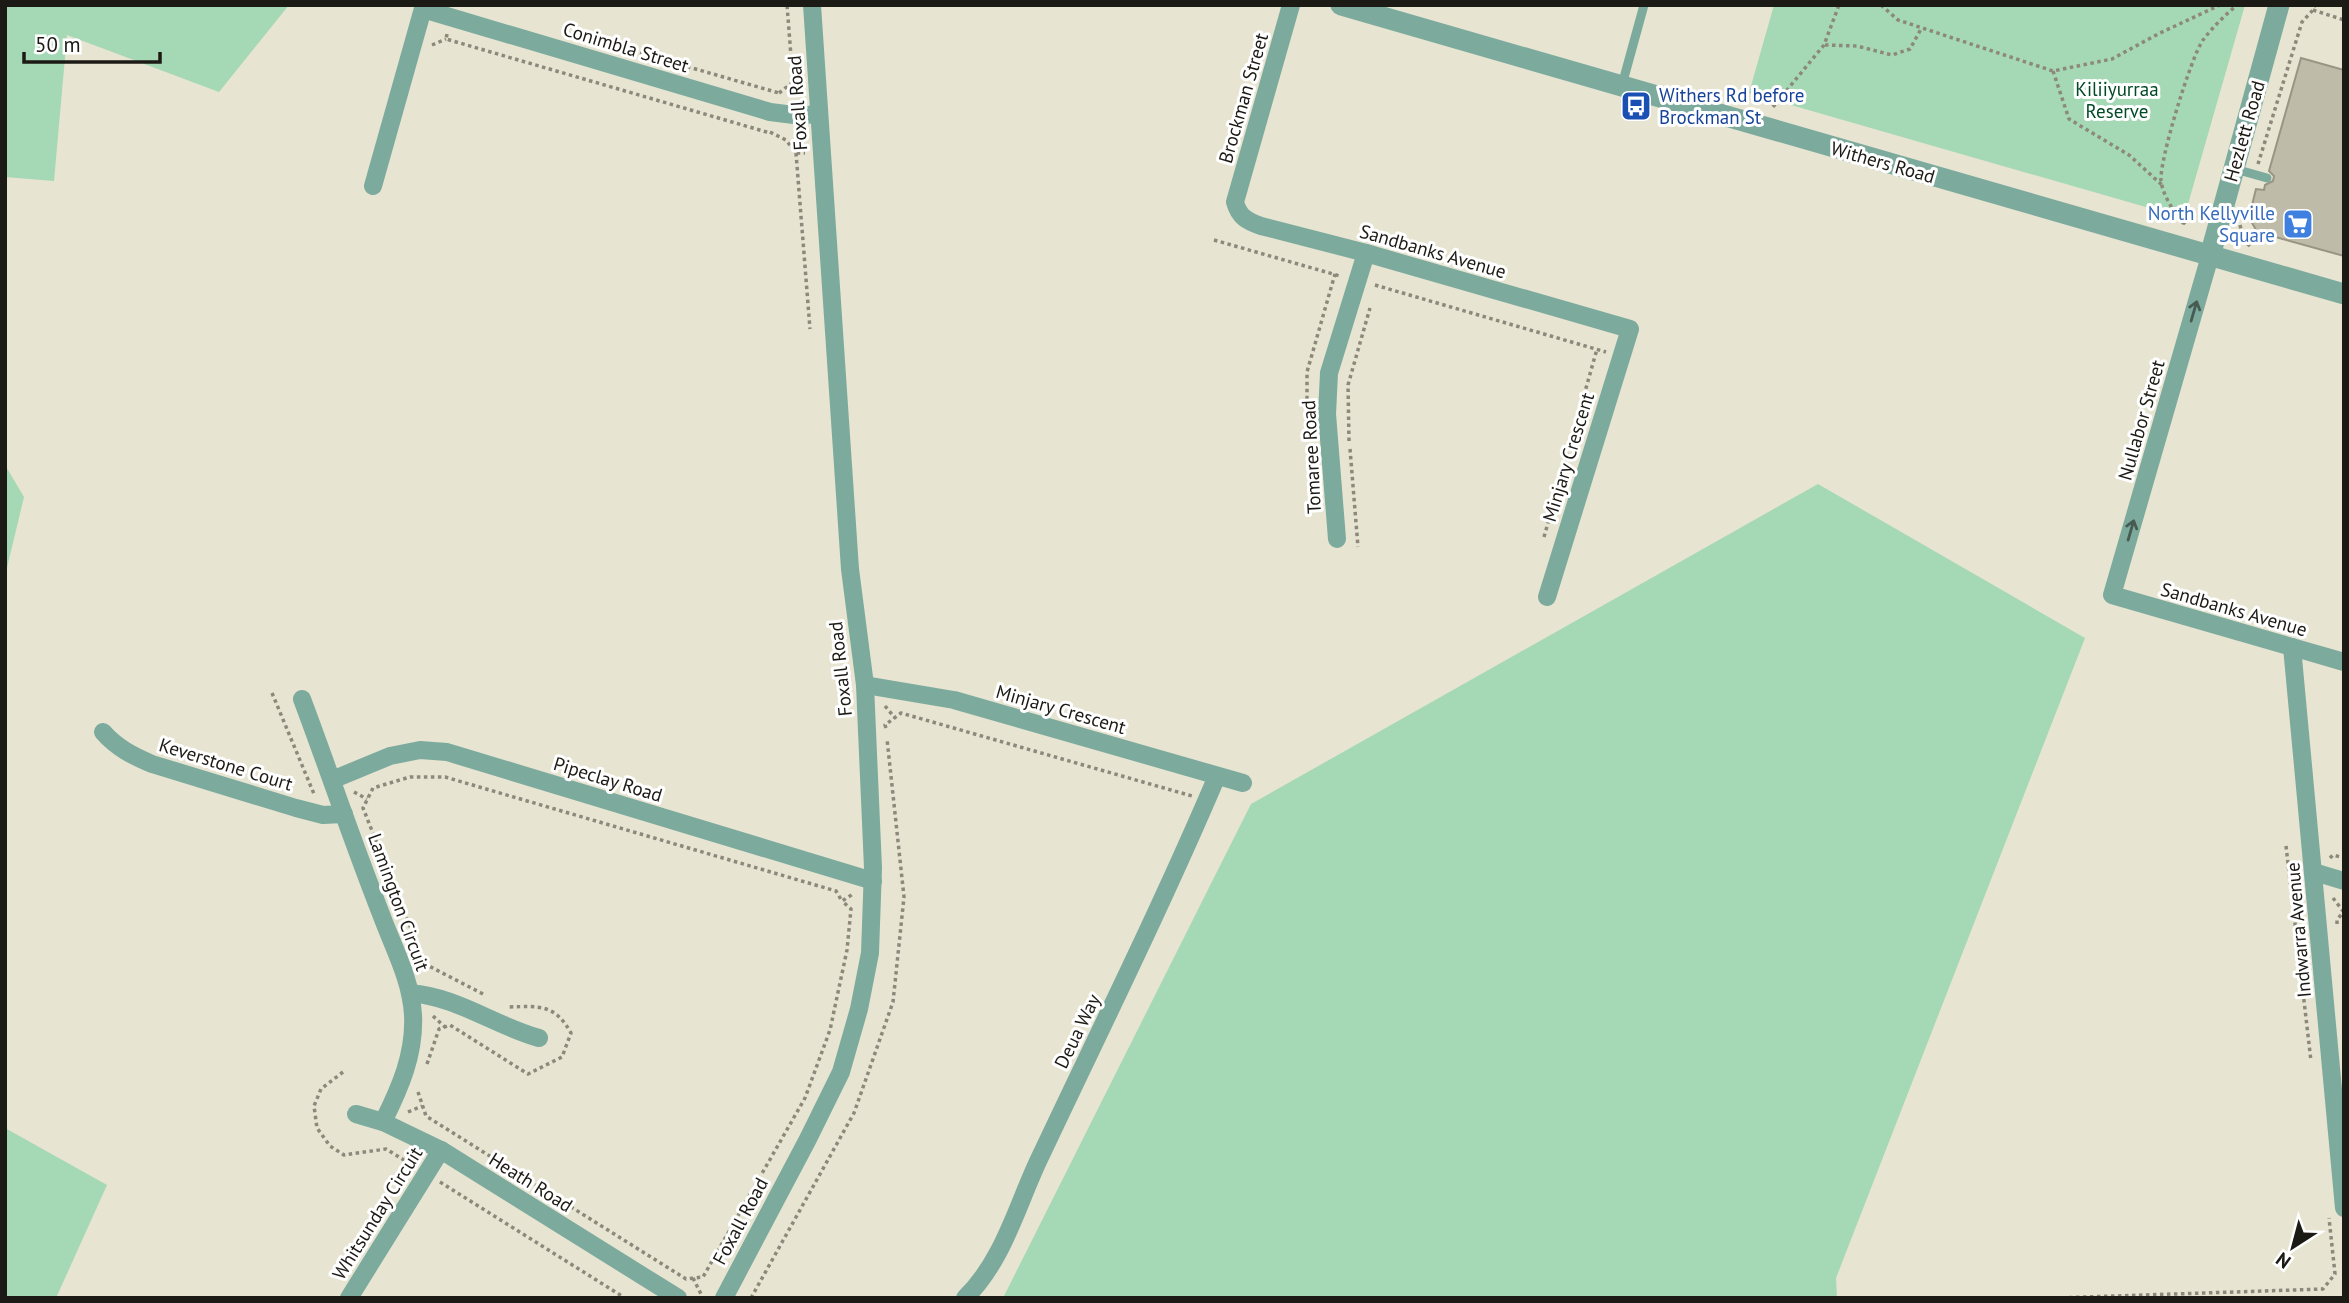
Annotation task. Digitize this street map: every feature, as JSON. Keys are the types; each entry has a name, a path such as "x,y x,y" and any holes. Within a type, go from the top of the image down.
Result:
{"street":[{"name":"Foxall Road","path":"724,1298 841,1072 859,1009 870,953 873,881 865,685 850,569 812,5"},
{"name":"Brockman Street","path":"1235,202 1291,5"},
{"name":"Hezlett Road","path":"2210,256 2280,5"},
{"name":"Withers Road","path":"1349,6 1621,87 2344,294"},
{"name":"Conimbla Street","path":"424,7 452,18 774,113 802,116 819,113"},
{"path":"373,186 424,7"},
{"name":"Sandbanks Avenue","path":"1235,202 1238,213 1247,221 1630,329"},
{"name":"Tomaree Road","path":"1337,538 1327,414 1329,373 1366,253"},
{"name":"Nullabor Street","path":"2112,595 2210,256"},
{"name":"Minjary Crescent","path":"1547,597 1630,329"},
{"name":"Sandbanks Avenue","path":"2112,595 2344,662"},
{"name":"Indwarra Avenue","path":"2292,647 2344,1208"},
{"name":"Minjary Crescent","path":"865,685 954,700 1242,783"},
{"name":"Lamington Circuit","path":"302,699 381,916 404,969 410,993 413,1015 407,1066 398,1093 383,1122"},
{"name":"Keverstone Court","path":"103,732 113,743 131,755 152,764 323,815 344,814"},
{"name":"Pipeclay Road","path":"332,780 390,756 420,750 447,752 873,881"},
{"name":"Deua Way","path":"965,1298 988,1270 1001,1248 1039,1158 1217,776"},
{"path":"2314,872 2344,881"},
{"path":"410,993 449,1000 518,1032 539,1038"},
{"name":"Heath Road","path":"356,1114 383,1122 441,1150 678,1298"},
{"name":"Whitsunday Circuit","path":"349,1298 441,1150"}],"lane":[{"path":"1621,87 1644,5"},
{"path":"2233,168 2267,178"}],"path":[{"path":"770,133 779,93 793,82 787,5"},
{"path":"1773,107 1824,45 1839,5"},
{"path":"1881,5 1898,20 1921,29 2053,71 2112,59 2169,28 2220,5"},
{"path":"2184,224 2172,209 2161,180 2167,147 2191,64 2202,41 2237,5"},
{"path":"2255,175 2302,22 2314,8 2344,20"},
{"path":"452,18 446,39 770,133 786,140 796,153 810,329"},
{"path":"1824,45 1857,46 1892,55 1910,49 1921,29"},
{"path":"2053,71 2070,119 2129,155 2164,187"},
{"path":"796,153 821,153"},
{"path":"2174,224 2184,224 2190,217"},
{"path":"2239,223 2244,241 2256,252"},
{"path":"1214,240 1621,356"},
{"path":"1358,547 1349,438 1348,385 1372,298"},
{"path":"1544,537 1597,349"},
{"path":"272,693 323,815"},
{"path":"751,1298 854,1113 893,1002 904,897 886,725 901,713 1190,794 1205,805"},
{"path":"422,1081 417,1094 426,1116 686,1279 703,1277 805,1098 830,1030 847,950 851,909 836,891 445,777 410,778 373,788 363,808 425,964 484,995"},
{"path":"842,901 873,881"},
{"path":"2337,920 2344,911"},
{"path":"426,1068 439,1029 450,1025 528,1074 562,1057 571,1034 564,1020 547,1008 508,1007"},
{"path":"343,1072 321,1088 314,1106 317,1128 330,1146 344,1155 386,1149 625,1298"},
{"path":"2054,1298 2323,1289 2335,1274"},
{"path":"694,1278 702,1298"}],"green space":[{"path":"5,5 289,5 219,92 67,35 54,181 5,177"},
{"name":"Kiliiyurraa Reserve","path":"1774,5 2245,5 2184,218 1749,93"},
{"path":"5,465 24,497 5,576"},
{"path":"1818,484 2085,638 1836,1278 1837,1298 1003,1298 1251,804"},
{"path":"5,1128 107,1185 56,1298 5,1298"}],"building":[{"path":"2301,58 2344,70 2344,256 2257,232 2249,217 2256,189 2264,190 2265,185 2273,181 2274,176 2269,171"}],"place":[{"name":"Withers Rd before Brockman St","path":"1636,106"},
{"name":"North Kellyville Square","path":"2298,224"}]}
